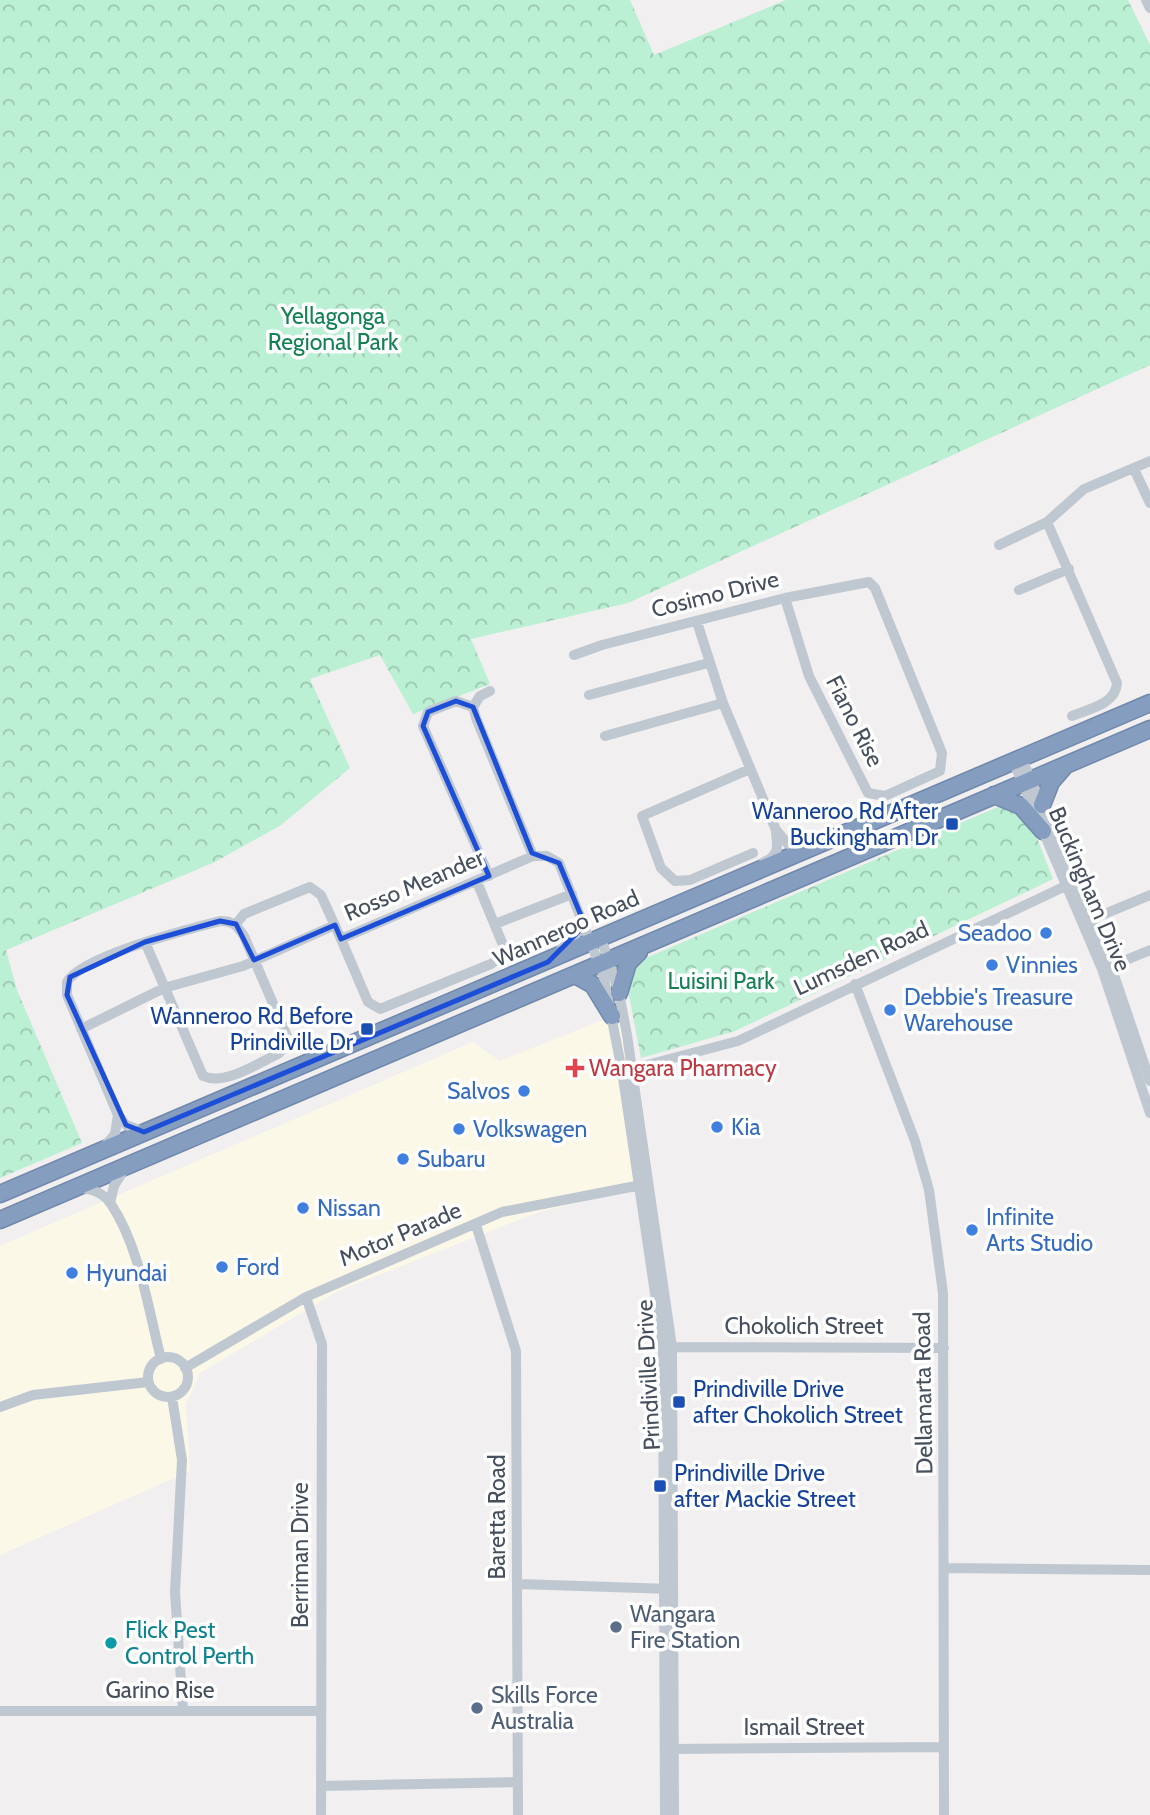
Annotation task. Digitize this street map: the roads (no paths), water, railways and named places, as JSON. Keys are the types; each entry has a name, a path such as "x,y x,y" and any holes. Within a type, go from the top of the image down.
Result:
{"highway":[{"name":"Wanneroo Road","path":"0,1194 1150,703"},
{"name":"Wanneroo Road","path":"0,1220 577,976 1150,729"},
{"path":"1042,805 1051,782 1065,765"},
{"path":"994,795 1021,806 1043,831"},
{"path":"619,993 628,963 649,944"},
{"path":"577,976 593,985 612,1016"}],"street":[{"path":"1146,0 1150,8"},
{"path":"999,545 1047,522 1084,489 1150,461"},
{"path":"1134,469 1150,503"},
{"path":"1047,522 1118,686 1108,700 1072,716"},
{"path":"1019,590 1069,569"},
{"name":"Fiano Rise","path":"785,598 800,654 822,704 865,788 875,796 885,796 937,774 943,758 875,588 869,582"},
{"name":"Cosimo Drive","path":"573,655 602,645 785,598 869,582"},
{"path":"697,622 723,703 776,830 788,845 804,851"},
{"path":"589,695 708,663"},
{"path":"473,707 480,696 491,691"},
{"path":"489,876 423,726 428,712 456,701 473,707 533,856 547,856 559,863 583,918 597,940"},
{"path":"605,736 723,703"},
{"name":"Buckingham Drive","path":"1018,761 1043,831 1087,921 1150,1081"},
{"path":"750,769 642,816 662,868 675,881 690,880 753,853"},
{"name":"Buckingham Drive","path":"1027,781 1042,805 1070,884"},
{"path":"752,873 757,865 774,856 778,850 776,830"},
{"name":"Rosso Meander","path":"236,924 244,914 310,887 321,895 341,939 533,856"},
{"path":"341,939 368,1002 380,1009 497,960 503,945 477,882"},
{"name":"Lumsden Road","path":"627,1070 738,1041 1070,884"},
{"path":"495,925 572,894"},
{"path":"1087,921 1150,895"},
{"path":"548,962 580,930 583,918"},
{"path":"145,942 203,1076 210,1079 225,1077 278,1054 286,1043 286,1037 254,960 236,924 220,920 145,942 79,970 70,977 67,995 118,1115 126,1125 145,1132"},
{"path":"81,1029 164,988 243,966 335,925"},
{"name":"Prindiville Drive","path":"597,940 619,993 627,1070 668,1347 669,1749 665,1815"},
{"path":"1106,968 1150,950"},
{"name":"Prindiville Drive","path":"605,963 612,1016 627,1070"},
{"name":"Buckingham Drive","path":"1106,968 1150,1113"},
{"name":"Dellamarta Road","path":"855,984 907,1114 929,1190 943,1293 946,1568 944,1815"},
{"path":"102,1150 115,1134 118,1115"},
{"path":"110,1203 114,1186 125,1168"},
{"name":"Motor Parade","path":"185,1368 306,1297 502,1212 644,1184"},
{"path":"78,1187 95,1190 110,1203 134,1256 161,1359"},
{"name":"Baretta Road","path":"476,1225 516,1351 518,1815"},
{"name":"Berriman Drive","path":"306,1297 322,1344 321,1815"},
{"name":"Chokolich Street","path":"668,1347 944,1348"},
{"path":"161,1359 175,1359 185,1368 187,1375 184,1389 172,1397 157,1394 148,1382 150,1368 161,1359"},
{"path":"0,1407 33,1395 148,1382"},
{"path":"172,1397 182,1460 175,1592 183,1710"},
{"path":"946,1568 1150,1570"},
{"path":"519,1584 670,1589"},
{"name":"Garino Rise","path":"0,1710 321,1710"},
{"name":"Ismail Street","path":"669,1749 943,1747"},
{"name":"Prindiville Drive","path":"669,1749 674,1815"},
{"path":"321,1786 517,1782"}],"place":[{"name":"Wanneroo Rd After Buckingham Dr","path":"952,824"},
{"name":"Seadoo","path":"1046,933"},
{"name":"Vinnies","path":"992,965"},
{"name":"Debbie's Treasure Warehouse","path":"890,1010"},
{"name":"Wanneroo Rd Before Prindiville Dr","path":"367,1029"},
{"name":"Wangara Pharmacy","path":"575,1068"},
{"name":"Salvos","path":"524,1091"},
{"name":"Kia","path":"717,1127"},
{"name":"Volkswagen","path":"459,1129"},
{"name":"Subaru","path":"403,1159"},
{"name":"Nissan","path":"303,1208"},
{"name":"Infinite Arts Studio","path":"972,1230"},
{"name":"Ford","path":"222,1267"},
{"name":"Hyundai","path":"72,1273"},
{"name":"Prindiville Drive after Chokolich Street","path":"679,1402"},
{"name":"Prindiville Drive after Mackie Street","path":"660,1486"},
{"name":"Wangara Fire Station","path":"616,1627"},
{"name":"Flick Pest Control Perth","path":"111,1643"},
{"name":"Skills Force Australia","path":"477,1708"}],"park label":[{"name":"Yellagonga Regional Park","path":"333,329"},
{"name":"Luisini Park","path":"721,981"}]}
